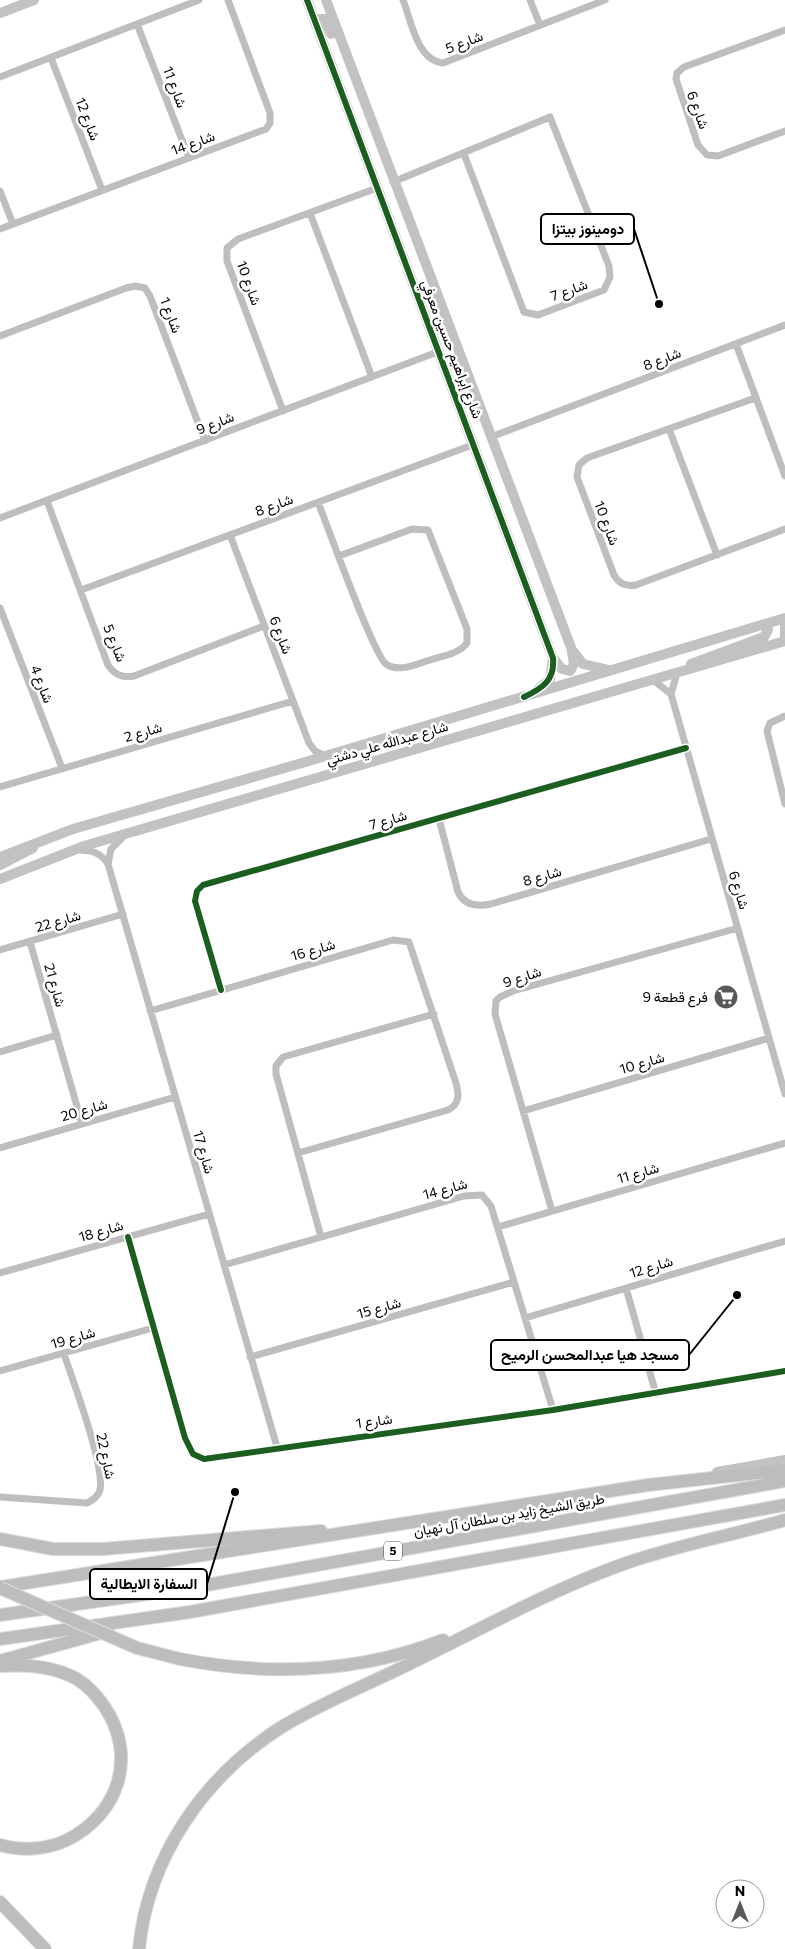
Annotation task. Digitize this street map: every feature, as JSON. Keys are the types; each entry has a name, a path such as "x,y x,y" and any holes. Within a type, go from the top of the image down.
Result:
{"highway":[{"path":"0,1588 648,1485 785,1470"},
{"name":"طريق الشيخ زايد بن سلطان آل نهيان","path":"0,1615 190,1588 785,1481"},
{"name":"5","path":"0,1639 190,1612 785,1505"},
{"path":"139,1949 153,1886 177,1834 194,1807 229,1768 282,1727 583,1579 620,1565 785,1520"},
{"path":"0,1539 53,1550 103,1549 405,1525"},
{"path":"0,1588 137,1648 180,1659 221,1666 265,1670 315,1669 383,1657 432,1644 502,1618"},
{"path":"0,1661 120,1628 190,1612"},
{"path":"0,1666 42,1667 57,1670 78,1680 96,1695 110,1715 118,1737 121,1762 112,1798 98,1818 88,1827 62,1842 49,1846 20,1849 0,1845"},
{"path":"0,1902 45,1949"}],"main road":[{"path":"0,13 34,0"},
{"name":"شارع إبراهيم حسين معرفي","path":"307,0 475,444 553,658"},
{"name":"شارع إبراهيم حسين معرفي","path":"326,0 572,650 577,659 588,666 606,670 618,670"},
{"path":"316,26 318,19 326,20 337,46 347,57"},
{"name":"شارع عبدالله علي دشتي","path":"0,857 43,839 618,670 785,618"},
{"path":"677,673 704,657 764,637 768,630 767,624"},
{"path":"785,626 785,636"},
{"name":"شارع عبدالله علي دشتي","path":"0,879 71,851 130,833 785,641"},
{"path":"553,658 562,669 572,670 574,664 572,650"},
{"path":"524,697 547,683 552,675 553,658"},
{"path":"0,866 30,851 43,839"},
{"path":"648,1485 785,1460"}],"street":[{"path":"0,77 199,0"},
{"name":"شارع 14","path":"0,229 264,130 270,123 269,109 228,0"},
{"name":"شارع 5","path":"403,0 422,51 434,62 448,62 595,2 605,0"},
{"path":"530,0 540,26"},
{"name":"شارع 11","path":"137,24 189,158"},
{"name":"شارع 6","path":"785,30 684,66 677,73 676,79 677,90 698,145 707,155 718,156 785,131"},
{"name":"شارع 12","path":"51,58 102,190"},
{"name":"شارع 7","path":"394,182 550,117 608,266 610,277 604,290 538,315 524,312 520,307 464,154"},
{"name":"شارع 10","path":"284,410 227,261 226,251 230,244 238,239 377,188"},
{"path":"0,191 12,224"},
{"path":"310,213 372,377"},
{"name":"شارع 1","path":"0,336 126,288 135,286 145,288 150,296 205,441"},
{"name":"شارع 8","path":"491,437 785,325"},
{"path":"736,344 785,476"},
{"name":"شارع 9","path":"0,518 440,351"},
{"name":"شارع 10","path":"755,398 582,461 577,472 582,491 614,575 623,584 636,585 785,529"},
{"path":"669,429 717,555"},
{"name":"شارع 8","path":"81,590 475,444"},
{"name":"شارع 5","path":"47,501 108,665 116,674 123,677 134,676 264,626"},
{"path":"318,502 377,654 385,663 393,667 407,667 456,652 467,643 466,629 428,530 412,529 339,556"},
{"name":"شارع 6","path":"230,535 309,743"},
{"name":"شارع 4","path":"0,608 62,768"},
{"path":"653,680 671,694 677,673"},
{"name":"شارع 6","path":"671,694 711,839 785,1091"},
{"name":"شارع 2","path":"0,787 293,701"},
{"path":"785,716 770,723 766,731 785,804"},
{"path":"309,743 316,751 325,756"},
{"path":"302,763 308,754 309,743"},
{"name":"شارع 7","path":"221,990 196,906 196,895 200,887 686,748"},
{"name":"شارع 8","path":"439,819 458,892 464,901 476,906 491,904 711,839"},
{"path":"108,864 113,846 130,833"},
{"path":"71,851 95,852 104,858 108,864"},
{"name":"شارع 17","path":"108,864 277,1447"},
{"name":"شارع 22","path":"0,950 123,914"},
{"name":"شارع 9","path":"552,1211 495,1012 498,999 513,991 738,928"},
{"name":"شارع 16","path":"150,1010 402,939 409,942 457,1088 458,1099 454,1107 298,1153"},
{"name":"شارع 21","path":"30,942 82,1124"},
{"path":"321,1237 276,1074 276,1066 280,1059 434,1014"},
{"path":"0,1052 57,1035"},
{"name":"شارع 10","path":"523,1111 769,1038"},
{"name":"شارع 20","path":"0,1148 175,1097"},
{"name":"شارع 11","path":"498,1227 785,1143"},
{"name":"شارع 14","path":"224,1265 474,1194 482,1195 488,1199 498,1227 553,1410"},
{"name":"شارع 18","path":"0,1273 209,1214"},
{"name":"شارع 1","path":"128,1237 184,1438 193,1454 200,1458 210,1459 277,1447 553,1410 785,1371"},
{"name":"شارع 12","path":"525,1318 785,1241"},
{"name":"شارع 15","path":"250,1357 514,1282"},
{"path":"626,1288 656,1394"},
{"name":"شارع 19","path":"0,1371 153,1328"},
{"name":"شارع 22","path":"0,1497 86,1502 95,1499 99,1492 100,1475 93,1446 64,1354"}],"cycle path":[{"path":"307,0 553,658 550,678 542,687 524,697"},
{"path":"221,990 195,901 197,891 203,885 686,748"},
{"path":"128,1237 185,1438 193,1454 204,1459 553,1410 785,1371"}],"place":[{"name":"دومينوز بيتزا","path":"659,304"},
{"name":"فرع قطعة 9","path":"726,997"},
{"name":"مسجد هيا عبدالمحسن الرميح","path":"737,1295"},
{"name":"السفارة الايطالية","path":"235,1492"}]}
